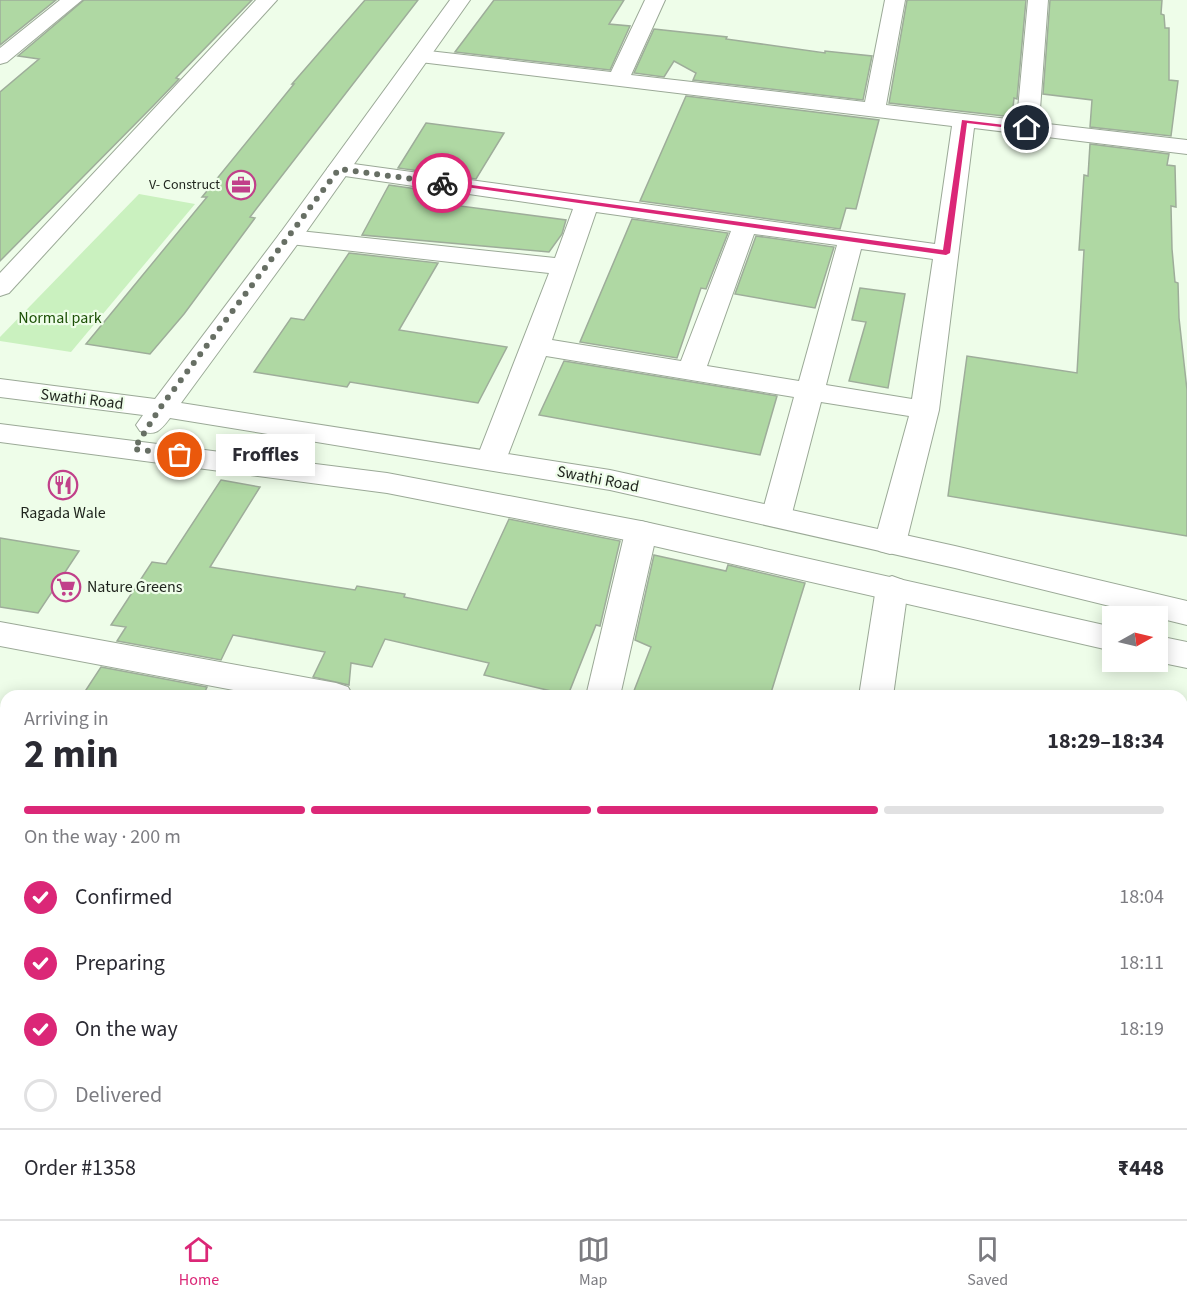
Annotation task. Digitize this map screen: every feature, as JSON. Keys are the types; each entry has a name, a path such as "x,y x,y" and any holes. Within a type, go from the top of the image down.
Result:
{"street":[{"path":"0,58 72,0"},
{"path":"0,288 267,0"},
{"path":"134,449 160,408 290,237 460,0"},
{"path":"618,80 655,0"},
{"path":"874,110 895,0"},
{"path":"1027,128 1038,0"},
{"path":"0,36 22,38"},
{"path":"420,56 1187,147"},
{"path":"890,543 925,410 964,121"},
{"path":"339,169 946,253"},
{"path":"491,460 536,346 587,203"},
{"path":"691,372 745,225"},
{"path":"290,237 564,267"},
{"path":"776,517 851,240"},
{"path":"536,346 925,410"},
{"name":"Swathi Road","path":"0,388 160,408 610,480 1187,613"},
{"path":"0,433 387,483 640,532 1102,636"},
{"path":"604,690 640,532"},
{"path":"877,690 892,588"},
{"path":"0,634 303,690"},
{"path":"1168,651 1187,655"}],"green space":[{"name":"Normal park","path":"139,194 195,204 71,352 0,341 0,337"}],"building":[{"path":"0,0 56,0 0,45"},
{"path":"84,0 252,0 176,78 179,79 154,105 0,261 0,92 39,59 18,56"},
{"path":"365,0 418,0 250,217 255,218 184,314 150,354 86,344 207,197 202,197 294,84 292,84"},
{"path":"494,0 624,0 609,24 630,26 610,70 455,52"},
{"path":"907,0 1026,0 1017,99 1014,98 1012,117 889,103"},
{"path":"1050,0 1162,0 1161,14 1164,15 1165,28 1169,28 1169,80 1178,81 1171,136 1090,127 1092,100 1043,94"},
{"path":"654,29 727,37 726,39 825,53 825,51 872,56 863,100 693,80 696,73 674,61 664,77 634,73"},
{"path":"686,96 879,120 856,209 846,208 840,229 640,201"},
{"path":"426,123 504,133 476,179 398,168"},
{"path":"1090,144 1169,154 1167,165 1175,166 1176,207 1171,206 1172,249 1175,282 1178,283 1179,318 1187,390 1187,536 948,496 967,356 1077,373 1084,250 1079,250 1084,175 1088,176"},
{"path":"389,185 466,196 460,206 566,220 562,234 549,252 362,235"},
{"path":"632,219 728,233 706,289 701,288 677,358 580,342"},
{"path":"756,236 834,247 815,308 735,294"},
{"path":"349,253 438,263 399,330 507,347 478,403 350,382 347,387 254,372 291,318 304,320"},
{"path":"860,288 905,294 888,388 849,381 866,322 852,320"},
{"path":"564,361 777,396 760,455 539,415"},
{"path":"221,480 260,487 210,567 355,590 357,586 405,594 404,597 467,610 509,519 620,541 600,626 596,625 570,690 547,690 484,675 489,663 385,639 372,667 351,663 349,685 313,677 325,652 233,635 221,660 117,641 126,627 111,625 152,562 166,564"},
{"path":"0,538 79,551 38,613 0,607"},
{"path":"654,555 726,571 728,565 805,583 772,690 634,690 651,647 635,640"},
{"path":"101,667 207,687 206,690 86,690"}],"way so far":[{"path":"180,455 134,449 160,408 339,169 442,183"}],"place":[{"name":"V- Construct","path":"241,185"},
{"name":"Froffles","path":"180,455"},
{"name":"Ragada Wale","path":"63,485"},
{"name":"Nature Greens","path":"66,587"}],"route":[{"path":"442,183 946,253 964,121 1027,128"}]}
